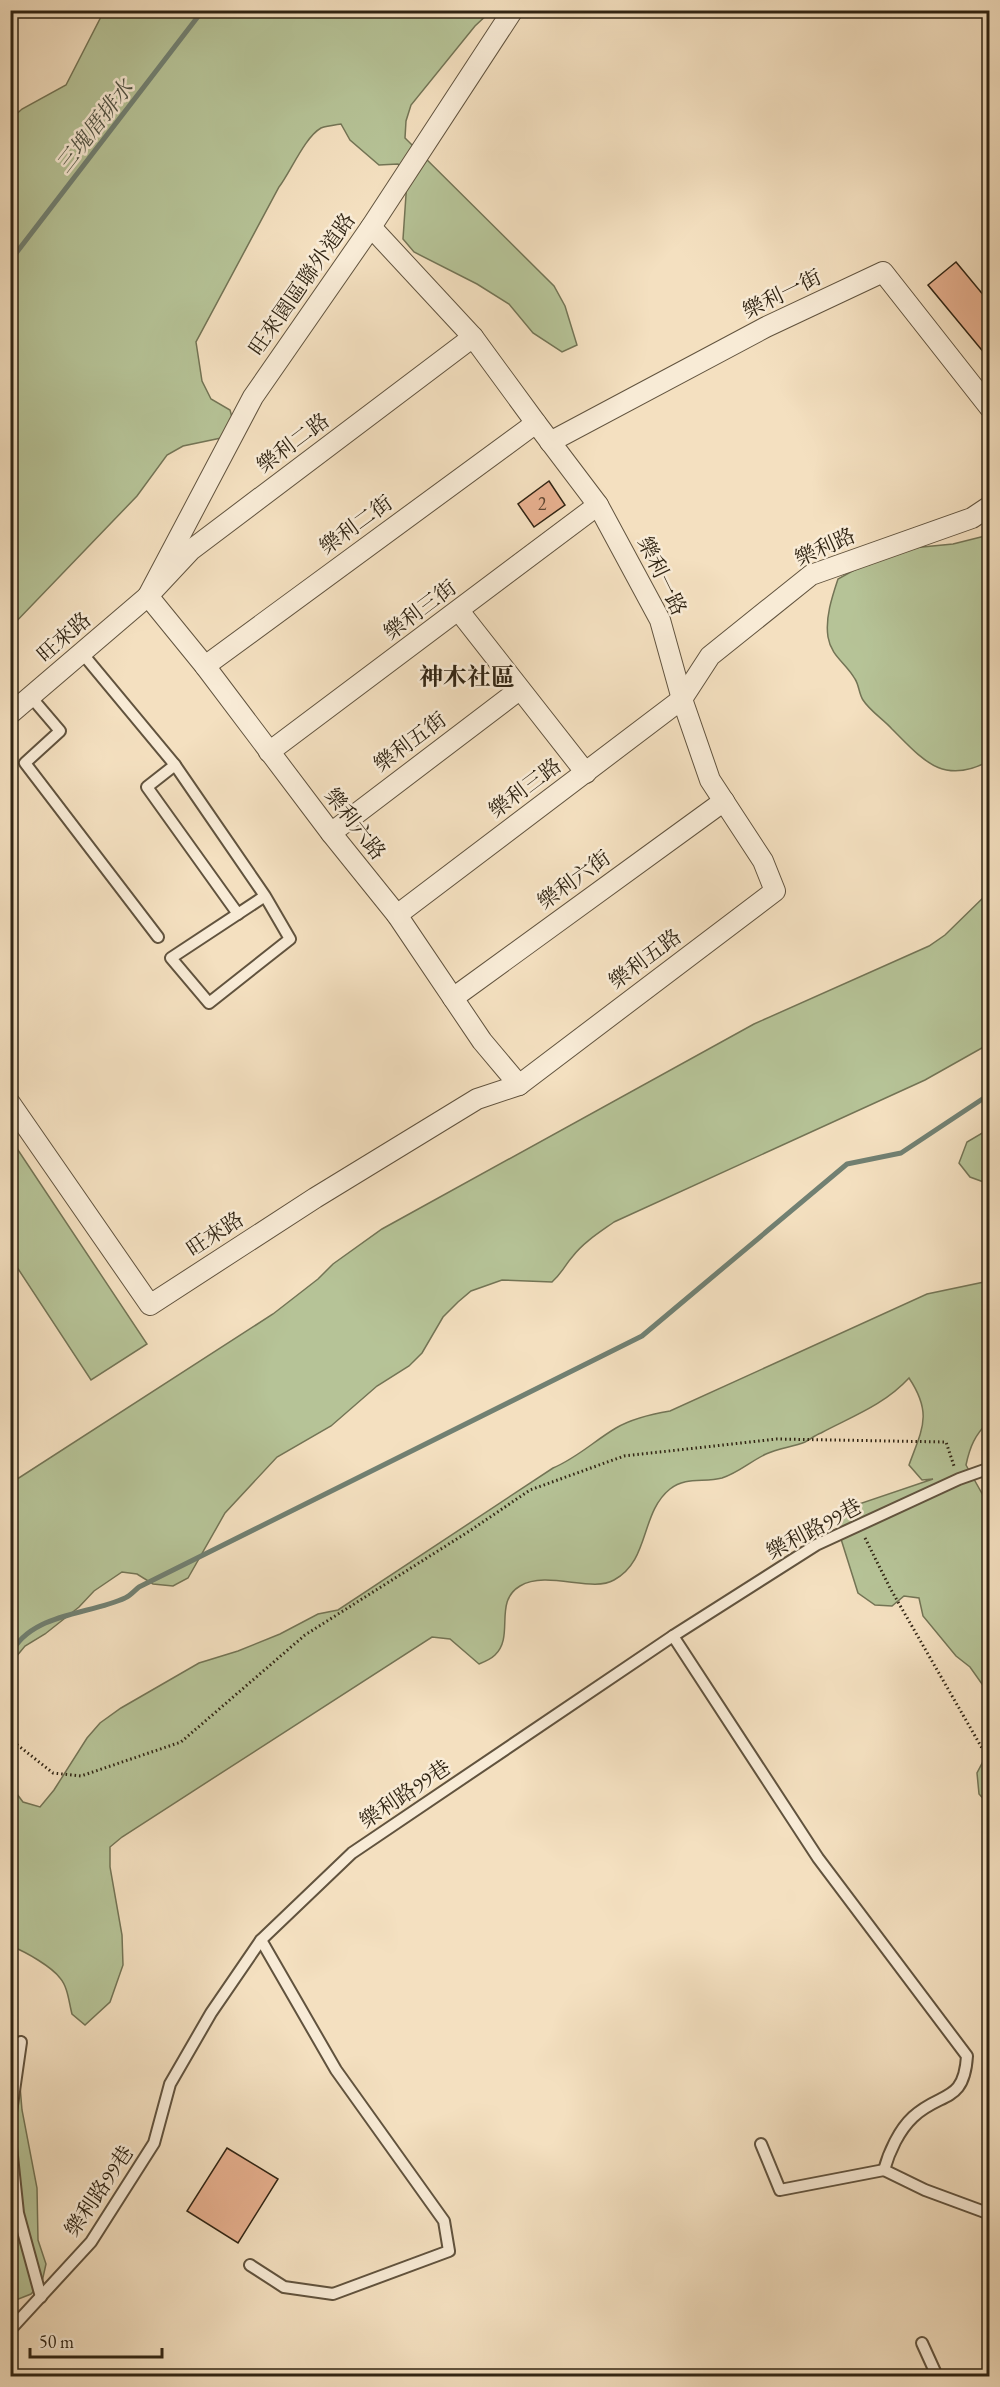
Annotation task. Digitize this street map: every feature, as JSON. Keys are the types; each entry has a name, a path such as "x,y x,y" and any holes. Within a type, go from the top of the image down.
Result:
{"street":[{"name":"旺來園區聯外道路","path":"148,596 253,396 371,227 513,10"},
{"name":"樂利一路","path":"371,227 473,337 598,505 660,620 682,699 710,780 762,861"},
{"name":"樂利一街","path":"550,442 766,327 883,272 990,408"},
{"name":"樂利二路","path":"148,596 191,550 473,337"},
{"name":"樂利二街","path":"206,666 536,423"},
{"name":"樂利三街","path":"269,752 598,505"},
{"name":"樂利路","path":"682,699 710,656 811,575 972,518 990,506"},
{"name":"旺來路","path":"10,714 148,596"},
{"name":"樂利六路","path":"148,596 206,666 331,833 397,915 482,1041 519,1085"},
{"path":"459,611 586,773"},
{"name":"樂利五街","path":"331,833 519,690"},
{"name":"樂利三路","path":"397,915 682,699"},
{"name":"樂利六街","path":"453,998 724,801"},
{"name":"樂利五路","path":"519,1085 775,891 762,861"},
{"name":"旺來路","path":"10,1103 150,1305 315,1198 477,1099 519,1085"}],"lane":[{"path":"82,653 175,765 265,896 290,939 209,1003 171,958 265,896"},
{"path":"31,697 60,731 25,763 158,937"},
{"path":"175,765 147,788 238,914"},
{"name":"樂利路99巷","path":"10,2330 92,2242 154,2143 170,2084 211,2013 261,1940 352,1853 674,1636 816,1545 959,1479 990,1468"},
{"path":"674,1636 818,1858 968,2056 966,2076 954,2093 934,2102 912,2118 889,2152 884,2170"},
{"path":"250,2265 284,2287 333,2294 449,2251 444,2221 336,2070 261,1940"},
{"path":"10,2119 21,2042"},
{"path":"10,2137 18,2212 41,2297"},
{"path":"761,2144 780,2190 884,2170 925,2190 990,2214"},
{"path":"922,2343 937,2376"}],"path":[{"path":"10,1739 53,1773 81,1776 181,1743 305,1635 530,1490 624,1456 777,1439 946,1442 959,1479"},
{"path":"858,1526 990,1762"}],"green space":[{"path":"104,11 491,11 475,26 411,105 406,121 405,138 554,286 565,306 577,345 562,352 533,333 509,304 477,284 414,252 403,239 407,180 398,164 379,165 350,140 341,124 321,128 304,146 279,187 196,342 202,381 211,399 230,410 235,428 221,438 183,446 167,455 137,496 11,627 11,119 22,109 66,85"},
{"path":"989,535 989,761 959,771 946,770 935,766 914,751 866,704 855,679 832,649 827,630 828,615 838,579 856,569 912,548 953,544"},
{"path":"989,892 989,1044 925,1080 614,1222 582,1246 552,1282 502,1280 471,1291 443,1317 422,1353 409,1366 377,1386 331,1426 277,1457 225,1513 188,1578 173,1586 153,1584 137,1574 122,1572 94,1591 79,1607 45,1634 25,1646 11,1663 11,1483 273,1314 318,1279 333,1264 382,1229 754,1024 929,946 945,935"},
{"path":"989,1129 990,1184 970,1177 959,1163 967,1142"},
{"path":"10,1138 147,1344 91,1380 11,1258"},
{"path":"989,1281 989,1421 974,1441 966,1465 989,1506 989,1694 970,1667 956,1656 923,1616 919,1598 904,1596 892,1606 875,1605 858,1593 841,1539 840,1522 847,1508 933,1479 922,1480 909,1465 921,1431 923,1412 921,1402 909,1378 879,1403 805,1442 771,1452 722,1478 682,1482 670,1489 660,1499 654,1511 634,1561 626,1572 614,1580 594,1584 543,1580 520,1586 512,1593 505,1610 504,1638 501,1647 489,1659 479,1664 450,1639 432,1637 122,1837 110,1847 110,1867 122,1935 123,1965 110,2002 85,2025 72,2014 65,1986 51,1969 18,1949 13,1947 11,1952 11,1786 23,1802 40,1807 54,1790 87,1738 100,1723 121,1708 199,1663 238,1651 280,1634 318,1614 338,1610 622,1425 670,1411 927,1294"},
{"path":"989,1750 989,1805 979,1794 977,1773"},
{"path":"10,2027 18,2062 22,2110 37,2188 38,2240 46,2264 42,2282 31,2294 11,2302"}],"building":[{"path":"956,262 990,303 990,360 928,285"},
{"path":"549,481 565,505 534,527 518,504"},
{"path":"227,2148 278,2179 238,2243 187,2211"}],"waterway":[{"name":"三塊厝排水","path":"10,261 203,10"},
{"path":"10,1655 19,1641 45,1623 125,1598 139,1587 642,1336 847,1164 901,1153 990,1094"}],"district":[{"name":"神木社區","path":"467,677"}]}
